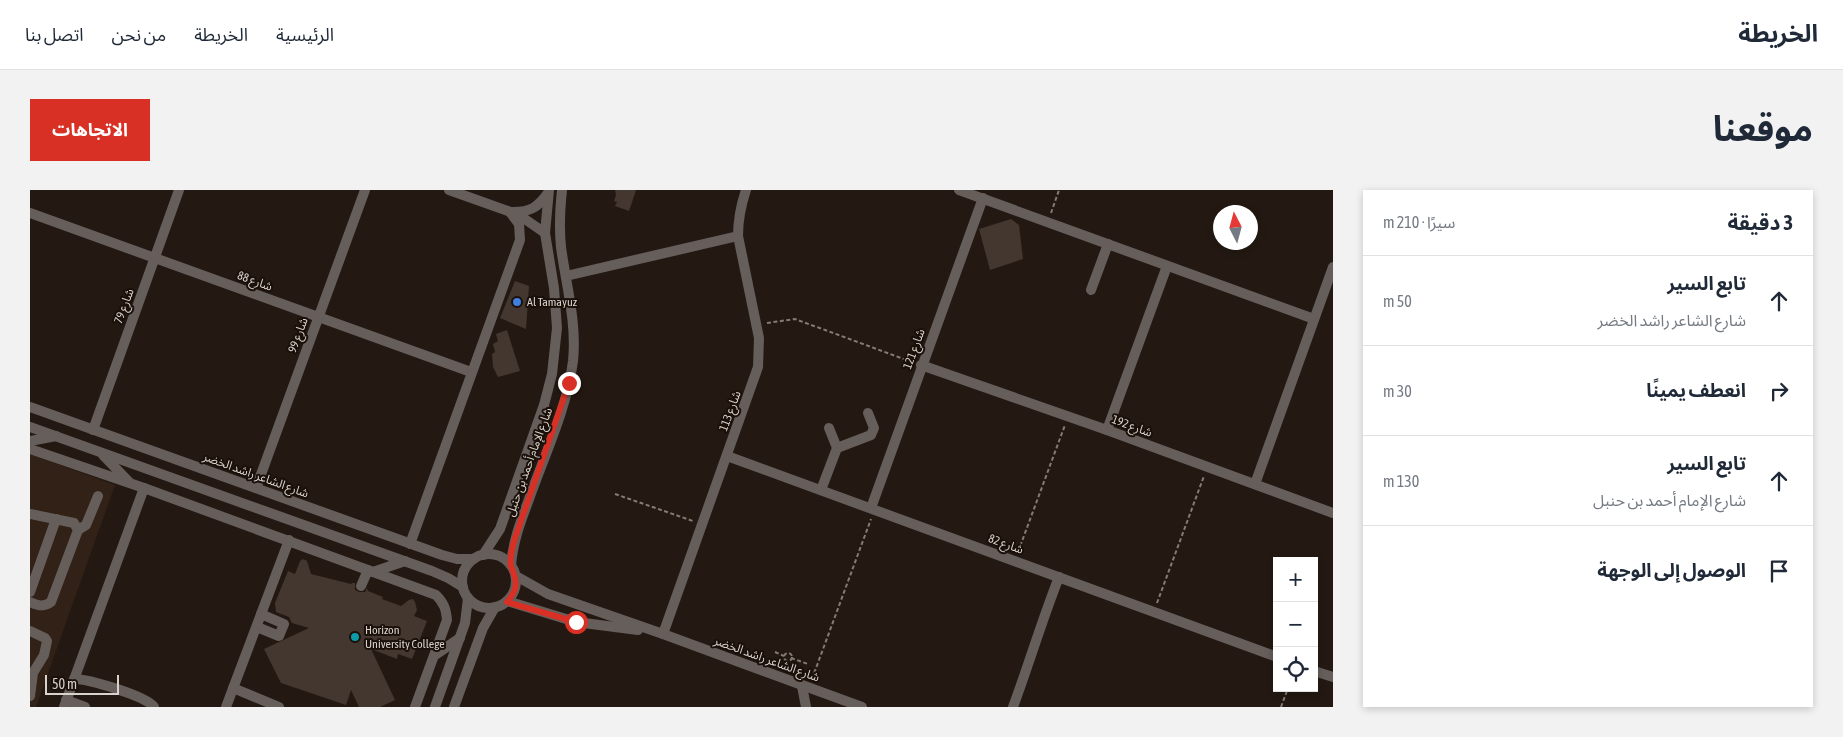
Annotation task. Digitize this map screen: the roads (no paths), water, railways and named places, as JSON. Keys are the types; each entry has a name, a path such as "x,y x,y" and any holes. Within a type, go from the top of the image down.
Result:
{"street":[{"name":"شارع 79","path":"93,430 179,190"},
{"name":"شارع 99","path":"256,488 364,190"},
{"path":"449,190 510,212 545,233"},
{"name":"شارع الإمام أحمد بن حنبل","path":"511,564 515,538 569,383 574,344 572,311 561,247 562,190"},
{"name":"شارع 113","path":"663,634 758,367 760,353 757,324 738,236 738,224 746,190"},
{"path":"958,190 1314,319"},
{"path":"510,212 534,209 549,191"},
{"name":"شارع الإمام أحمد بن حنبل","path":"479,557 500,529 544,405 552,374 556,343 556,313 545,233 549,191"},
{"name":"شارع 121","path":"872,509 982,198"},
{"path":"510,212 519,224 520,240"},
{"name":"شارع 88","path":"30,213 471,372"},
{"path":"410,544 520,240 536,226"},
{"path":"566,276 738,236"},
{"path":"1091,290 1108,244"},
{"path":"1107,430 1167,266"},
{"path":"1254,484 1333,266"},
{"name":"شارع 192","path":"922,365 1107,430 1333,513"},
{"name":"شارع الشاعر راشد الخضر","path":"30,407 410,544 449,557 479,557"},
{"path":"821,490 838,448 870,435 874,428 868,413"},
{"path":"30,427 405,561 440,574 463,587"},
{"path":"828,428 838,448"},
{"path":"30,441 56,436"},
{"path":"30,449 289,540 427,590 436,595 443,602 447,620 415,707"},
{"path":"100,452 131,484"},
{"name":"شارع 82","path":"727,456 1273,656"},
{"path":"85,707 65,704 144,488"},
{"path":"56,520 30,601 41,606 52,602 78,530 88,521 98,496"},
{"path":"30,514 74,523 78,530"},
{"path":"226,707 289,540"},
{"path":"435,707 466,618 468,598 463,587 463,574 466,568 479,557 494,554 511,564 516,576 515,590 507,602 494,607 480,606 468,598"},
{"path":"361,586 371,571 405,561"},
{"name":"شارع الشاعر راشد الخضر","path":"516,576 548,594 862,707"},
{"path":"1013,707 1042,621 1061,578"},
{"name":"شارع الشاعر راشد الخضر","path":"507,602 576,622 663,634"},
{"path":"454,707 483,628 494,607"},
{"path":"256,627 279,636 284,624 261,614"},
{"path":"30,631 45,638 47,641 44,655 32,674 30,696"},
{"path":"435,655 460,638"},
{"path":"1318,671 1333,677"},
{"path":"74,678 95,681 147,701 154,707"},
{"path":"806,687 806,707"},
{"path":"233,688 279,707"}],"place":[{"name":"Al Tamayuz","path":"517,302"},
{"name":"Horizon University College","path":"355,637"}]}
